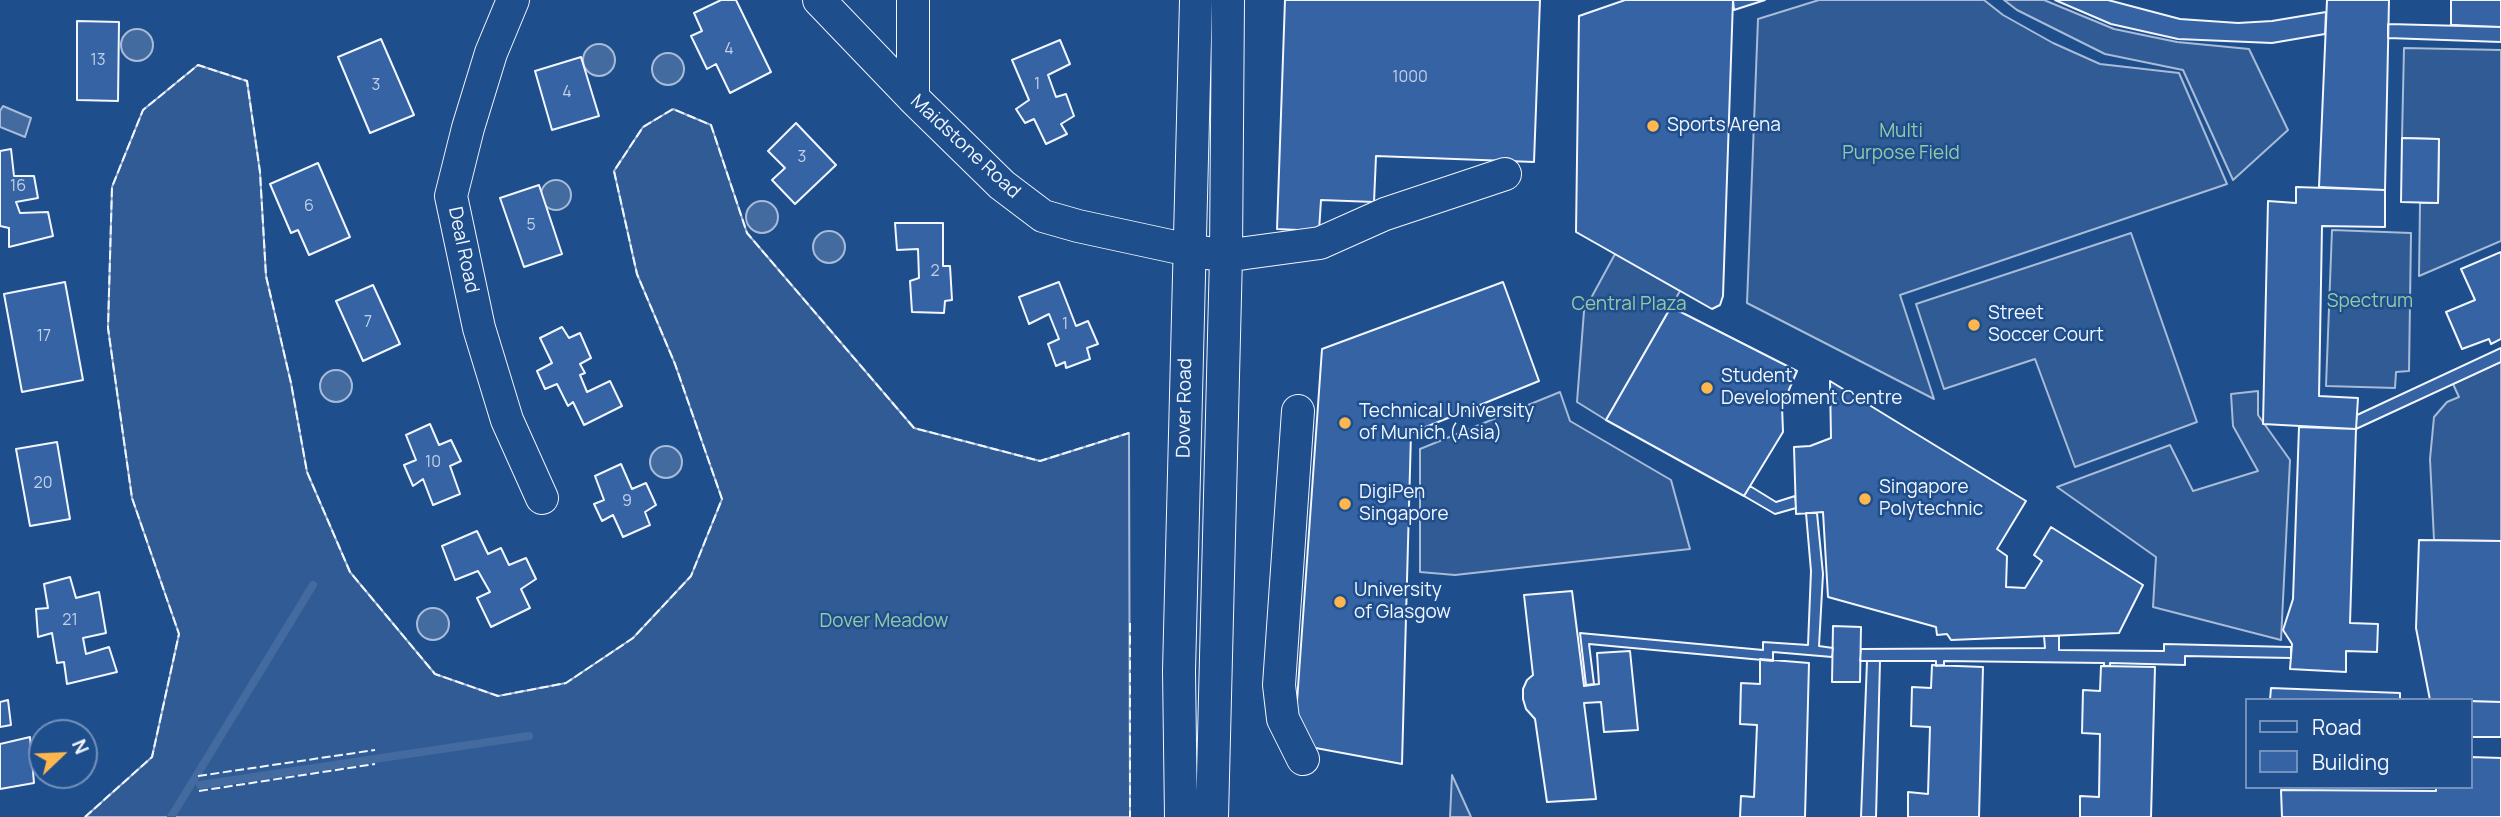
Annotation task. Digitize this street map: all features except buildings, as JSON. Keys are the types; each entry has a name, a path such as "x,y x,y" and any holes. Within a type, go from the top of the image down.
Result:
{"street":[{"name":"Deal Road","path":"513,0 491,53 475,103 452,196 479,328 507,420 542,498"},
{"name":"Maidstone Road","path":"819,0 1002,185 1043,216 1078,226 1226,256 1320,243 1385,214 1505,174"},
{"path":"913,98 914,0"},
{"name":"Dover Road","path":"1181,817 1179,671 1196,0"},
{"name":"Dover Road","path":"1212,817 1226,256 1228,0"},
{"path":"1298,411 1279,685 1283,719 1303,759"}],"shaded area":[{"name":"Multi Purpose Field","path":"1819,0 1984,0 2003,15 2053,43 2100,64 2179,73 2227,184 1900,295 1934,399 1747,303 1758,19"},
{"path":"2004,0 2044,0 2114,29 2177,42 2249,49 2288,130 2233,180 2183,70 2105,54 2017,10"},
{"path":"137,29 148,34 153,45 148,56 137,61 126,56 121,45 126,34"},
{"path":"599,44 610,49 615,60 610,71 599,76 588,71 583,60 588,49"},
{"path":"2404,48 2501,50 2501,241 2419,276 2420,203 2438,203 2439,139 2402,138"},
{"path":"668,53 679,58 684,69 679,80 668,85 657,80 652,69 657,58"},
{"name":"Dover Meadow","path":"198,65 247,81 260,172 266,276 291,383 307,472 350,572 435,674 498,696 566,683 633,638 691,576 722,499 675,364 637,274 614,171 643,127 673,109 711,125 747,233 914,428 1040,461 1129,433 1130,817 85,817 152,757 179,634 132,498 108,328 112,187 143,110"},
{"path":"3,106 31,118 25,137 0,127 0,111"},
{"path":"556,180 567,184 571,195 567,206 556,210 545,206 541,195 545,184"},
{"path":"762,201 773,206 778,217 773,228 762,233 751,228 746,217 751,206"},
{"name":"Spectrum","path":"2332,230 2411,233 2409,371 2396,372 2395,388 2326,386"},
{"path":"829,231 840,236 845,247 840,258 829,263 818,258 813,247 818,236"},
{"path":"2131,233 2197,422 2075,467 2035,359 1944,389 1916,304"},
{"name":"Central Plaza","path":"1615,254 1680,291 1606,420 1577,402 1584,311"},
{"path":"2501,362 2501,541 2434,540 2430,459 2434,417 2447,402 2459,397 2453,384"},
{"path":"336,370 347,375 352,386 347,397 336,402 325,397 320,386 325,375"},
{"path":"2258,391 2258,415 2290,460 2281,640 2153,607 2156,557 2057,487 2170,445 2193,491 2258,471 2233,426 2231,394"},
{"path":"1560,392 1570,421 1671,480 1690,549 1455,575 1420,572 1420,449"},
{"path":"666,446 677,451 682,462 677,473 666,478 655,473 650,462 655,451"},
{"path":"433,608 444,613 449,624 444,635 433,640 422,635 417,624 422,613"},
{"path":"1452,775 1471,817 1450,817"}],"waterway":[{"path":"171,817 313,585"},
{"path":"200,785 529,736"}],"fence":[{"path":"85,817 152,757 179,634 132,498 108,328 112,187 143,110 198,65 247,81 260,172 266,276 291,383 307,472 350,572 435,674 498,696 566,683 633,638 691,576 722,499 675,364 637,274 614,171 643,127 673,109 711,125 747,233 914,428 1040,461 1129,433"},
{"path":"1130,623 1130,817"},
{"path":"198,776 375,750"},
{"path":"199,791 375,764"}],"place":[{"name":"Sports Arena","path":"1653,126"},
{"name":"Street Soccer Court","path":"1974,325"},
{"name":"Student Development Centre","path":"1707,388"},
{"name":"Technical University of Munich (Asia)","path":"1345,423"},
{"name":"Singapore Polytechnic","path":"1865,499"},
{"name":"DigiPen Singapore","path":"1345,504"},
{"name":"University of Glasgow","path":"1340,602"}]}
